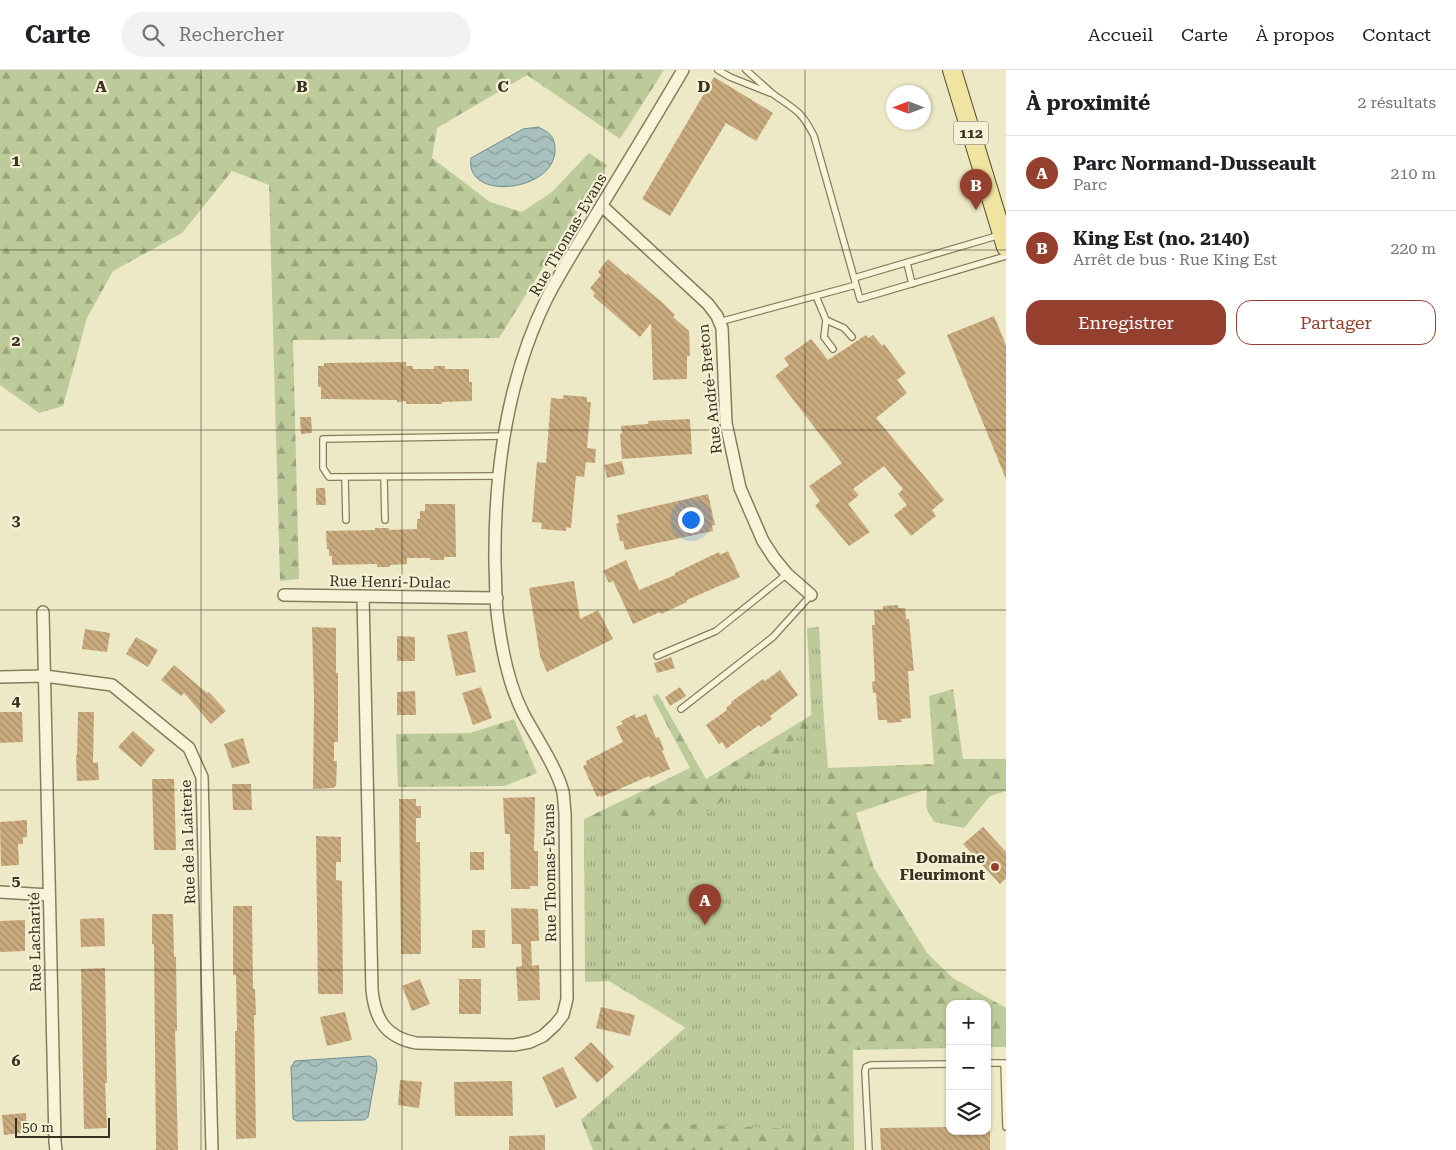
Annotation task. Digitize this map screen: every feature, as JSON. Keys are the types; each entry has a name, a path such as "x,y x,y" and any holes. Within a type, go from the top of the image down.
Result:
{"main road":[{"name":"112","path":"952,70 1004,241"}],"street":[{"name":"Rue Thomas-Evans","path":"364,596 374,1006 381,1022 391,1034 402,1040 416,1043 514,1045 530,1042 543,1036 563,1015 567,999 565,812 563,792 557,777 522,711 512,686 498,619 495,525 505,436 516,381 529,341 547,299 566,264 683,70"},
{"name":"Rue André-Breton","path":"602,206 708,304 717,316 723,343 726,423 740,488 763,541 774,558 787,574 811,595"},
{"name":"Rue Henri-Dulac","path":"284,595 496,598"},
{"name":"Rue Lacharité","path":"42,612 56,1150"},
{"name":"Rue de la Laiterie","path":"0,677 45,676 112,685 189,748 202,777 212,1150"},
{"path":"0,892 49,895"}],"lane":[{"path":"718,70 730,77 774,94"},
{"path":"746,70 801,114 814,136 860,299 1006,256"},
{"path":"854,278 906,263 1004,241"},
{"path":"906,263 912,284"},
{"path":"719,322 856,285"},
{"path":"816,296 826,320 824,337 833,349"},
{"path":"826,320 844,328 852,337"},
{"path":"499,476 329,477 324,468 323,439 505,436"},
{"path":"345,478 346,520"},
{"path":"384,478 385,520"},
{"path":"657,656 716,631 787,574"},
{"path":"681,708 773,637 811,595"},
{"path":"991,1063 1005,1063 1006,1127"},
{"path":"869,1150 866,1067 871,1065 946,1064"}],"green space":[{"path":"0,70 664,70 620,139 527,75 437,128 432,158 490,202 522,212 552,192 589,153 607,165 499,338 293,340 299,579 280,581 269,185 232,171 182,233 113,271 87,318 63,406 39,413 0,385"},
{"path":"819,627 824,723 826,1130 581,1120 686,1027 610,981 585,982 584,819 710,811 812,725 807,628"},
{"path":"953,689 963,759 1006,759 1006,791 990,796 964,828 934,822 926,807 927,789 856,813 874,868 927,953 953,978 1006,1008 1006,1047 991,1047 991,1000 946,1000 946,1048 853,1050 854,1150 593,1150 581,1120 641,1077 686,1028 609,981 584,868 584,819 690,768 652,697 658,694 706,779 823,708 828,768 934,764 929,696"},
{"path":"514,719 537,773 504,786 398,787 396,734 470,733"}],"water":[{"path":"538,127 551,135 555,145 551,164 541,175 527,183 495,186 481,181 473,172 471,158 523,129"},
{"path":"370,1056 376,1060 377,1068 368,1117 364,1120 297,1121 293,1119 291,1067 295,1061"}],"building":[{"path":"714,77 773,113 756,141 726,123 670,216 642,199"},
{"path":"608,259 664,304 675,315 673,317 689,331 690,356 687,356 687,379 653,380 651,323 640,337 593,296 595,293 590,288 601,275 598,272"},
{"path":"994,316 1006,345 1006,479 947,335"},
{"path":"866,335 868,338 873,335 882,346 884,344 906,373 897,380 907,393 876,418 944,500 932,510 936,516 911,536 894,515 907,505 898,494 903,489 884,466 853,489 859,495 848,504 870,532 849,546 815,506 820,501 809,486 842,463 775,376 789,365 784,358 811,339 828,360"},
{"path":"406,362 406,366 413,366 413,369 434,369 434,366 445,366 445,369 469,369 469,382 472,382 472,401 442,402 442,404 406,404 406,401 397,402 397,400 321,399 321,387 318,387 318,366 324,366 324,363"},
{"path":"563,395 587,397 587,402 591,402 587,448 596,449 595,463 586,462 584,477 576,476 571,528 566,527 566,531 541,529 542,523 532,522 537,462 546,463 551,398 563,399"},
{"path":"300,417 311,417 312,433 301,434"},
{"path":"690,419 692,454 622,459 621,426 648,424 648,421"},
{"path":"622,461 625,474 607,478 604,465"},
{"path":"316,488 325,488 326,505 316,505"},
{"path":"708,494 715,525 712,526 713,531 625,550 623,541 620,541 616,524 619,523 617,515"},
{"path":"425,504 455,504 456,557 444,557 444,560 407,558 407,564 390,565 390,567 377,567 377,564 332,565 332,556 329,556 329,549 327,549 326,531 375,530 375,528 389,528 389,530 417,529 417,519 420,519 420,511 425,511"},
{"path":"728,551 740,577 687,600 687,602 661,614 660,612 633,624 613,581 609,583 603,571 626,560 639,590 675,575 675,573 719,552 720,555"},
{"path":"574,581 580,619 598,610 613,639 547,672 540,656 529,588"},
{"path":"898,605 898,608 905,608 906,619 909,619 914,671 908,671 911,718 901,719 902,722 887,723 887,720 878,720 876,693 873,693 872,682 875,681 872,625 875,625 874,610 883,610 883,606"},
{"path":"312,627 336,628 338,742 334,742 334,761 337,761 336,787 334,786 334,788 313,789 314,699"},
{"path":"85,629 110,633 107,652 82,649"},
{"path":"467,631 476,672 456,676 447,635"},
{"path":"397,636 415,637 415,661 397,661"},
{"path":"136,637 158,650 148,667 126,654"},
{"path":"671,657 675,668 657,673 654,663"},
{"path":"174,665 207,693 209,692 226,711 211,724 184,693 181,696 161,680"},
{"path":"780,670 798,695 770,716 772,719 761,727 759,725 726,749 722,742 719,744 706,725 727,710 726,708 731,702 763,679 765,681"},
{"path":"481,687 492,718 473,725 462,693"},
{"path":"680,687 686,696 670,706 665,697"},
{"path":"415,691 416,715 397,715 397,692"},
{"path":"0,712 22,712 23,742 0,743"},
{"path":"78,712 94,712 93,763 98,762 99,780 77,781"},
{"path":"635,714 636,718 646,714 656,738 659,737 664,750 662,751 670,769 597,797 583,766 587,764 586,761 623,742 616,727 623,724 621,721"},
{"path":"133,731 155,750 141,767 118,747"},
{"path":"243,738 250,763 232,768 224,744"},
{"path":"152,779 174,779 176,850 154,850"},
{"path":"232,784 251,784 252,810 233,810"},
{"path":"535,797 534,851 538,851 538,886 530,886 530,889 511,889 510,834 505,834 503,798"},
{"path":"399,799 416,799 416,806 421,806 421,818 416,818 416,842 420,842 421,954 401,954"},
{"path":"27,820 27,837 23,837 23,844 18,844 19,865 1,866 0,822"},
{"name":"Domaine Fleurimont","path":"983,827 1006,852 1006,878 1000,884 963,844"},
{"path":"316,836 341,837 341,862 336,862 336,880 342,881 343,994 318,994"},
{"path":"470,852 484,852 484,870 470,870"},
{"path":"233,906 252,906 253,989 255,989 256,1015 254,1015 256,1138 236,1139 235,1031 237,1031 236,975 233,975"},
{"path":"511,908 538,909 539,941 531,941 532,966 539,965 540,1000 518,1001 516,967 522,966 521,944 512,944"},
{"path":"152,914 173,914 174,957 176,957 177,1031 175,1031 178,1150 156,1150"},
{"path":"104,918 105,946 81,947 80,919"},
{"path":"25,920 25,951 0,952 0,921"},
{"path":"472,930 485,930 485,948 472,948"},
{"path":"105,968 107,1128 84,1129 81,969"},
{"path":"420,979 430,1004 412,1011 402,986"},
{"path":"459,979 481,979 481,1014 459,1014"},
{"path":"601,1007 635,1015 630,1036 596,1028"},
{"path":"345,1012 352,1040 327,1046 320,1017"},
{"path":"591,1042 614,1067 597,1083 574,1058"},
{"path":"563,1067 577,1098 556,1108 542,1077"},
{"path":"400,1080 422,1082 419,1108 398,1105"},
{"path":"512,1081 513,1116 455,1116 454,1082"},
{"path":"26,1113 27,1132 4,1135 2,1115"},
{"path":"946,1127 946,1135 990,1135 990,1150 881,1150 880,1128"},
{"path":"545,1135 545,1150 509,1150 509,1136"}],"place":[{"name":"King Est (no. 2140)","path":"976,210"},
{"name":"Domaine Fleurimont","path":"995,867"},
{"name":"Parc Normand-Dusseault","path":"705,925"}]}
